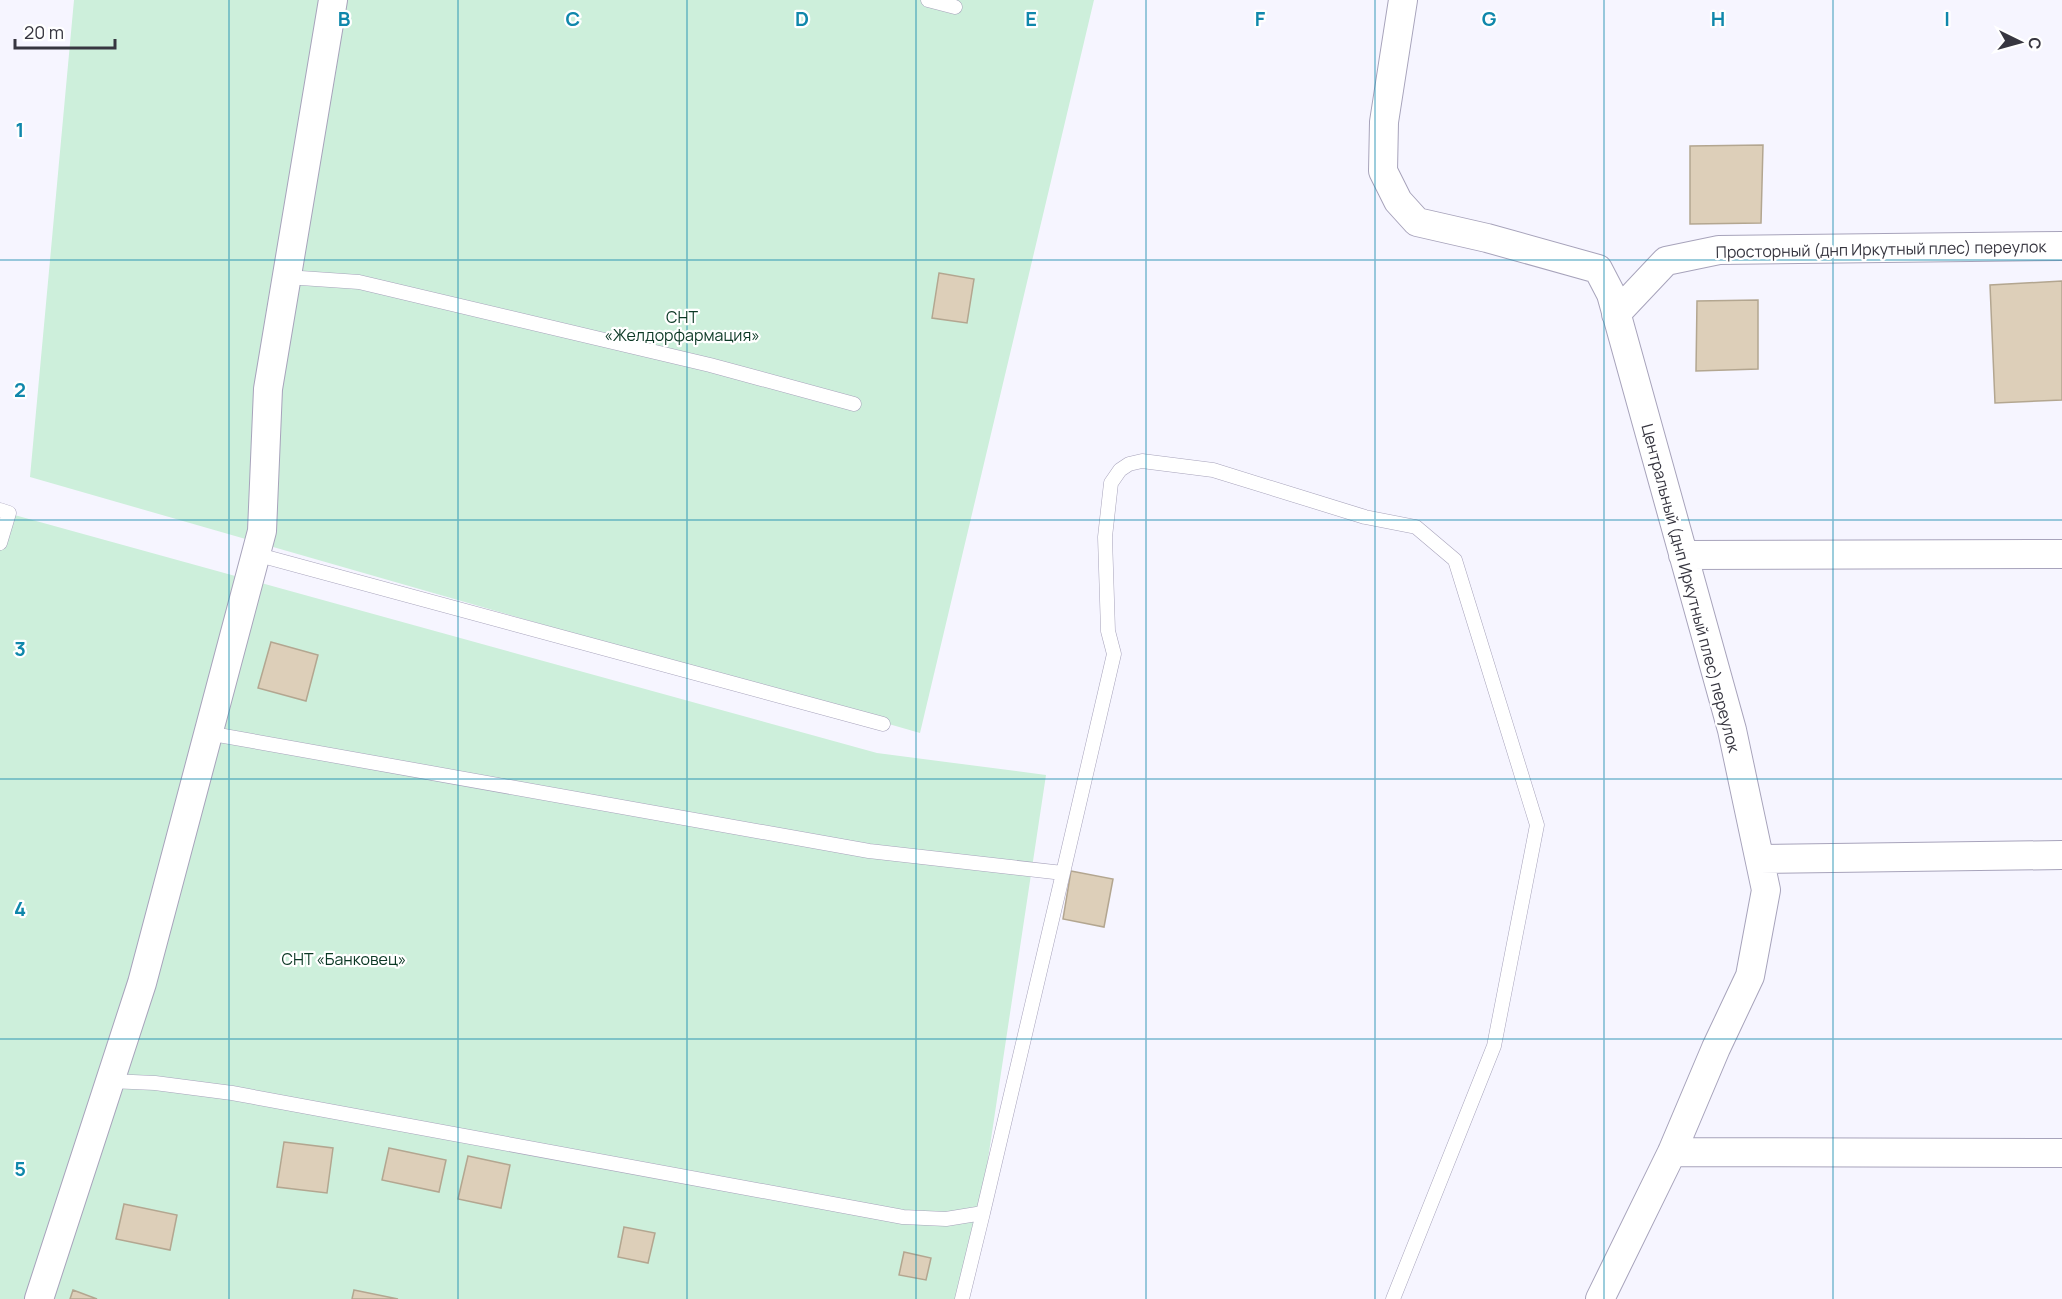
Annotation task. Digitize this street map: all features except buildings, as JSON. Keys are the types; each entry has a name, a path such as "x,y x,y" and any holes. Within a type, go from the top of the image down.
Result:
{"street":[{"path":"39,1299 142,983 262,531 268,389 333,0"},
{"name":"Центральный (днп Иркутный плес) переулок","path":"1402,0 1384,122 1383,171 1398,201 1417,222 1487,238 1598,269 1611,294 1732,730 1766,890 1750,976 1716,1048 1672,1152 1600,1299"},
{"name":"Просторный (днп Иркутный плес) переулок","path":"1616,315 1666,261 1719,250 2062,246"},
{"path":"1683,555 2062,554"},
{"path":"1760,859 2062,855"},
{"path":"1672,1152 2062,1153"}],"lane":[{"path":"928,0 956,7"},
{"path":"286,277 359,282 710,365 854,404"},
{"path":"963,1299 1114,654 1108,631 1104,537 1111,483 1120,470 1142,461 1191,466 1236,476 1365,517 1416,527 1455,560 1537,825 1494,1046 1393,1299"},
{"path":"0,510 9,513 0,543"},
{"path":"255,554 883,724"},
{"path":"207,733 869,851 1063,873"},
{"path":"110,1081 155,1083 232,1093 903,1217 946,1219 983,1213"}],"green space":[{"name":"СНТ «Желдорфармация»","path":"74,0 1094,0 920,733 30,477"},
{"name":"СНТ «Банковец»","path":"0,511 877,753 1046,775 980,1212 961,1299 0,1299"}]}
